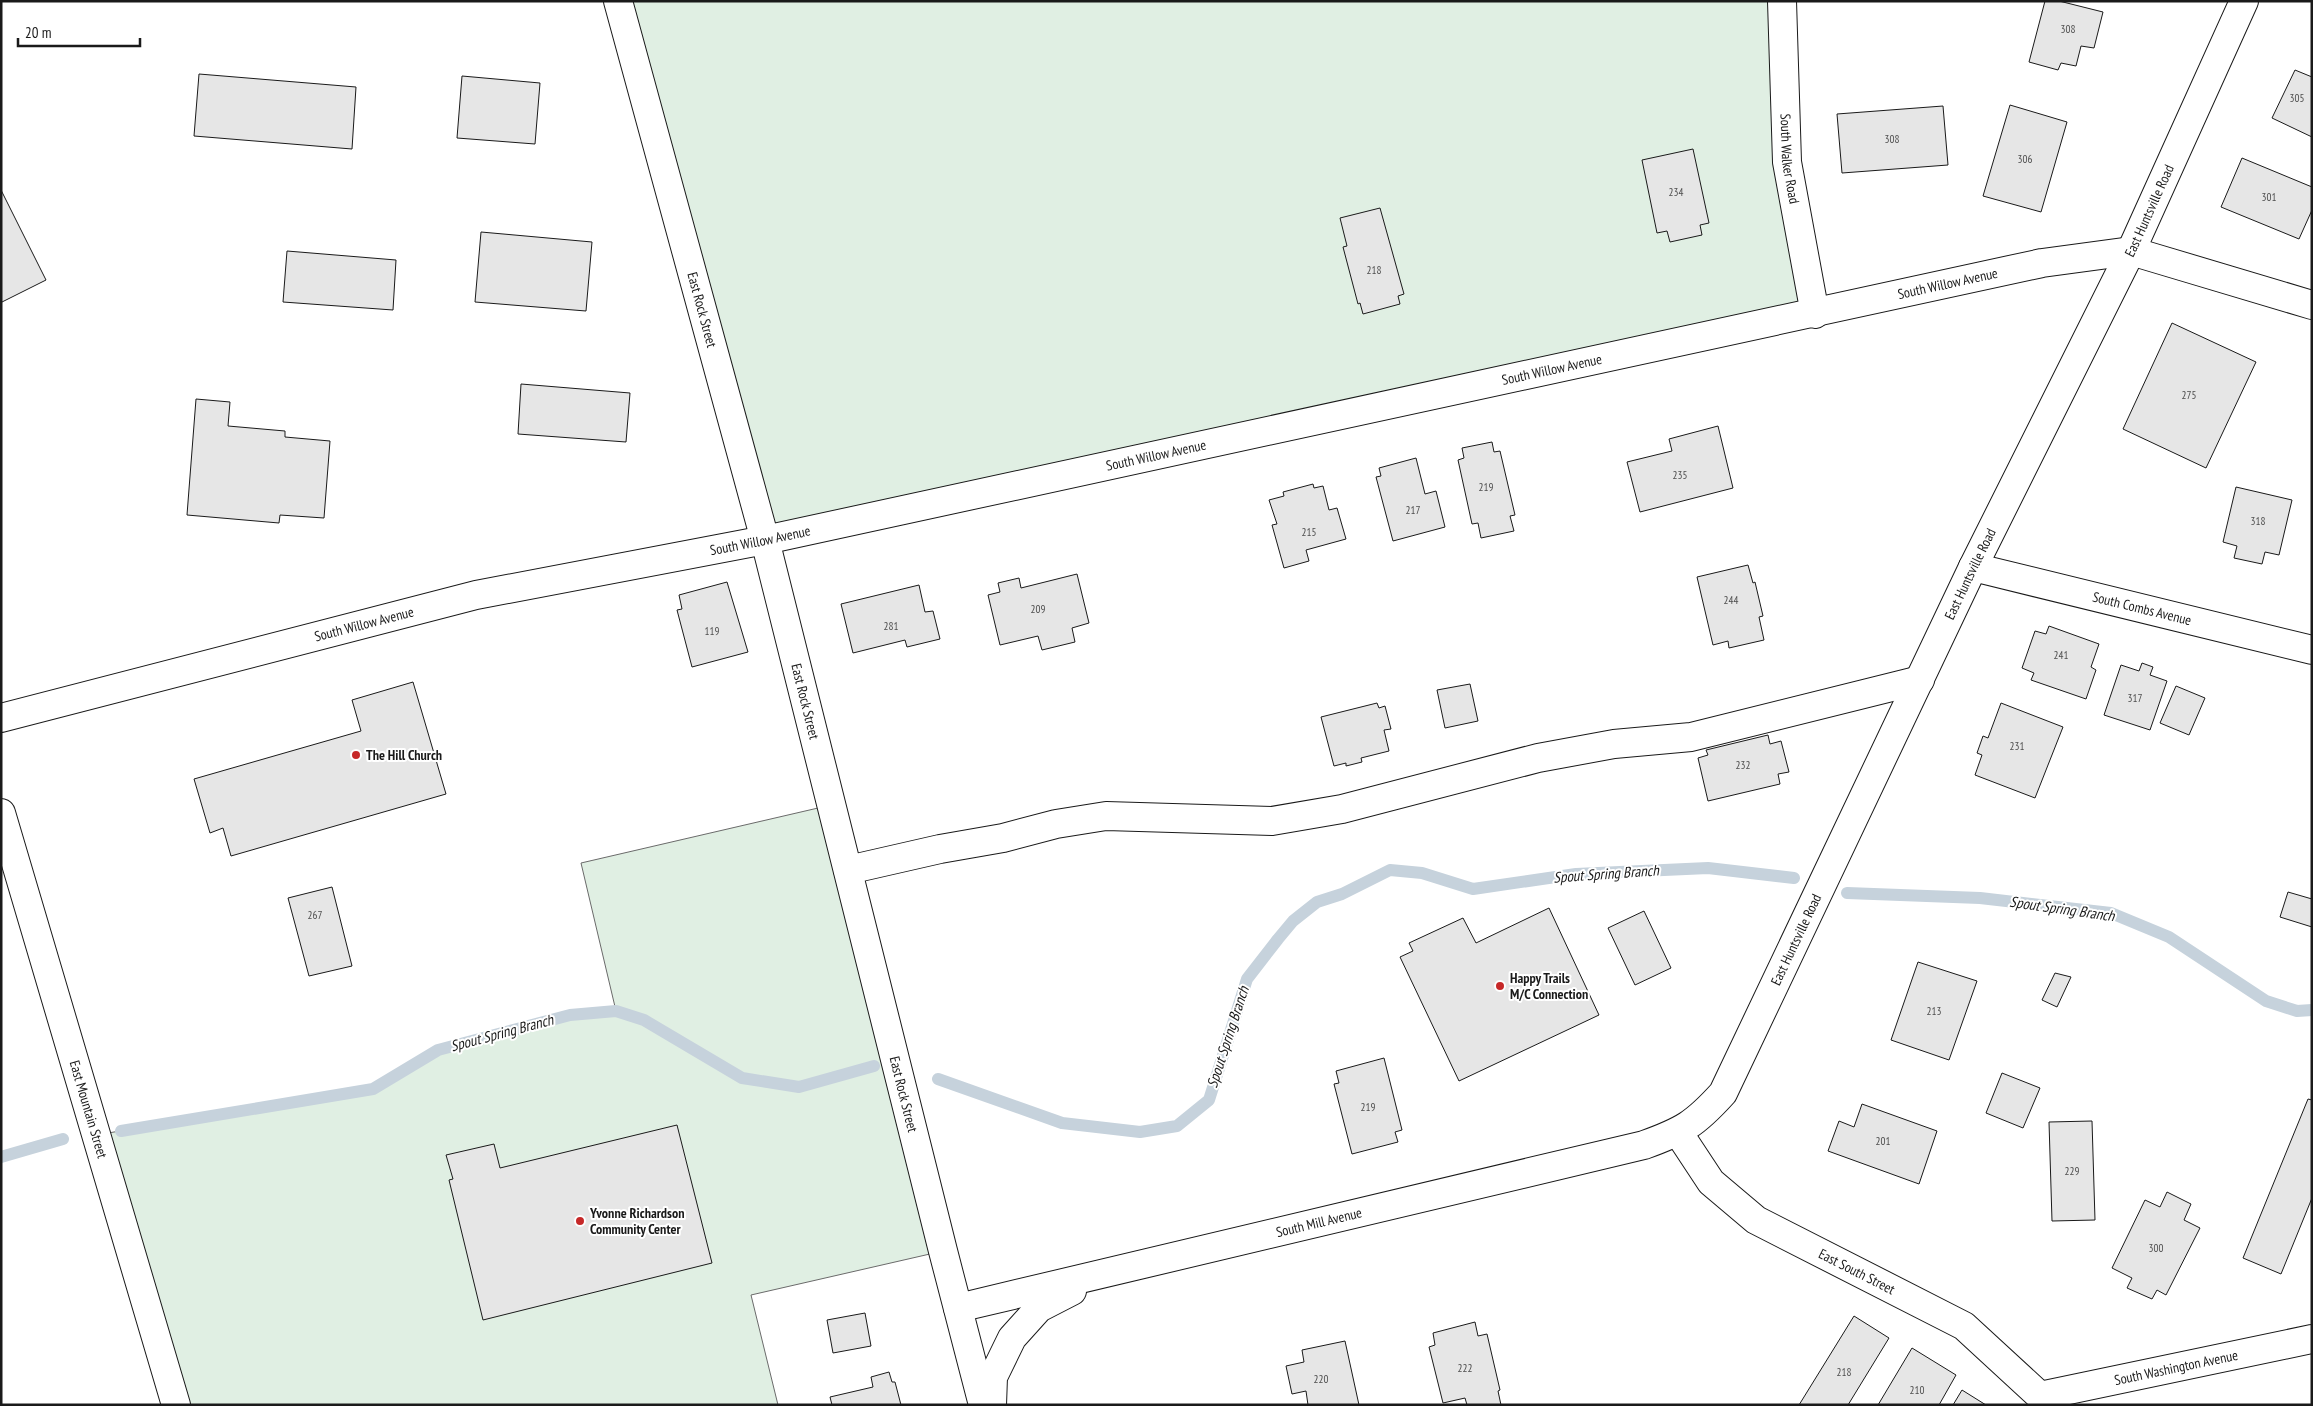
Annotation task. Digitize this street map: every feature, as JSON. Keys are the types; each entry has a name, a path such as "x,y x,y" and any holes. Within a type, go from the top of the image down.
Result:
{"street":[{"name":"East Rock Street","path":"618,1 765,540 983,1405"},
{"name":"South Walker Road","path":"1782,1 1786,162 1815,314"},
{"name":"East Huntsville Road","path":"1678,1132 1702,1116 1723,1093 1973,568 2131,251 2244,1"},
{"name":"South Willow Avenue","path":"1,718 476,595 765,540 1815,314 2042,263 2131,251 2312,306"},
{"name":"South Combs Avenue","path":"1973,568 2312,650"},
{"path":"848,870 940,849 1003,838 1056,824 1106,816 1272,821 1342,809 1538,758 1614,744 1691,737 1920,680"},
{"name":"East Mountain Street","path":"1,813 176,1405"},
{"name":"South Mill Avenue","path":"958,1308 1644,1145 1678,1132"},
{"name":"East South Street","path":"1678,1132 1711,1182 1756,1220 1964,1326 2041,1400"},
{"path":"992,1405 993,1377 1012,1338 1039,1308 1102,1274"},
{"name":"South Washington Avenue","path":"2041,1400 2312,1339"}],"green space":[{"path":"618,1 1782,1 1815,314 765,540"},
{"path":"831,805 943,1251 751,1295 778,1405 176,1405 96,1135 373,1089 438,1050 570,1015 616,1011 581,863"}],"building":[{"path":"2045,1 2059,1 2103,12 2094,48 2081,46 2076,66 2061,63 2058,70 2029,62"},
{"path":"2295,70 2312,77 2312,137 2272,118"},
{"path":"199,74 356,87 352,149 194,136"},
{"path":"462,76 540,83 535,144 457,138"},
{"path":"2010,105 2067,122 2041,212 1983,196"},
{"path":"1943,106 1948,165 1842,173 1837,114"},
{"path":"1693,149 1709,223 1700,225 1702,235 1670,242 1667,231 1657,233 1642,160"},
{"path":"2242,158 2312,187 2312,210 2299,239 2221,207"},
{"path":"1,190 46,280 2,302 1,301"},
{"path":"1380,208 1404,294 1398,296 1400,304 1363,314 1360,303 1358,304 1343,247 1347,246 1340,218"},
{"path":"481,232 592,242 586,311 475,302"},
{"path":"287,251 396,260 393,310 283,302"},
{"path":"2172,323 2256,362 2206,468 2123,429"},
{"path":"521,384 630,393 626,442 518,434"},
{"path":"196,399 230,402 228,426 285,431 285,437 330,441 324,518 280,515 279,523 187,515"},
{"path":"1718,426 1733,488 1640,512 1627,462 1672,451 1669,439"},
{"path":"1492,442 1494,452 1500,451 1515,515 1510,516 1514,531 1481,538 1478,523 1472,524 1458,460 1464,458 1462,448"},
{"path":"1416,458 1425,494 1436,491 1445,527 1393,541 1376,477 1381,476 1379,468"},
{"path":"1313,484 1314,488 1323,486 1329,510 1337,508 1346,539 1306,550 1309,561 1284,568 1272,525 1277,524 1269,500 1284,496 1283,492"},
{"path":"2236,487 2292,500 2279,555 2265,552 2262,564 2234,558 2237,546 2223,542"},
{"path":"1748,565 1753,583 1755,582 1763,616 1759,617 1764,640 1729,648 1728,641 1713,645 1697,577"},
{"path":"1077,574 1089,623 1072,628 1075,642 1042,650 1038,636 1000,645 988,595 1000,592 998,583 1019,578 1021,588"},
{"path":"727,582 748,652 692,667 677,610 682,609 679,595"},
{"path":"919,585 925,612 933,611 940,639 907,647 905,640 853,653 841,604"},
{"path":"2049,626 2099,644 2091,667 2096,670 2086,699 2031,680 2034,673 2022,668 2035,631 2046,634"},
{"path":"2142,663 2153,667 2150,675 2167,681 2150,730 2104,715 2121,665 2139,671"},
{"name":"The Hill Church","path":"413,682 446,794 231,856 223,828 210,833 194,779 361,731 352,700"},
{"path":"1470,684 1478,721 1445,728 1437,690"},
{"path":"2176,686 2205,698 2189,735 2160,723"},
{"path":"1377,703 1379,708 1385,706 1391,729 1384,730 1389,751 1361,758 1362,762 1346,766 1346,763 1334,766 1321,717"},
{"path":"2001,703 2063,727 2035,798 1975,775 1982,755 1977,753 1983,736 1988,738"},
{"path":"1768,735 1770,744 1781,741 1789,772 1778,774 1780,784 1708,801 1698,758 1708,755 1706,750"},
{"path":"332,887 352,966 309,976 288,898"},
{"path":"2288,892 2312,899 2312,927 2280,917"},
{"name":"Happy Trails M/C Connection","path":"1549,908 1599,1015 1459,1081 1400,957 1413,951 1409,943 1463,918 1476,943"},
{"path":"1644,911 1671,968 1635,985 1608,928"},
{"path":"1918,962 1977,981 1949,1060 1891,1040"},
{"path":"2055,973 2071,977 2057,1007 2042,1000"},
{"path":"1384,1058 1402,1130 1395,1132 1398,1142 1352,1154 1334,1084 1339,1083 1336,1071"},
{"path":"2002,1073 2040,1088 2023,1128 1986,1113"},
{"path":"2308,1099 2312,1100 2312,1198 2281,1274 2243,1258"},
{"path":"1862,1104 1937,1131 1919,1184 1828,1151 1839,1121 1854,1127"},
{"path":"2092,1121 2095,1220 2052,1221 2049,1122"},
{"name":"Yvonne Richardson Community Center","path":"677,1125 712,1263 483,1320 449,1180 453,1179 446,1155 494,1144 500,1168"},
{"path":"2167,1192 2191,1204 2184,1220 2200,1228 2166,1295 2157,1290 2152,1299 2127,1288 2132,1278 2112,1268 2145,1200 2160,1207"},
{"path":"865,1313 871,1346 833,1353 827,1320"},
{"path":"1854,1316 1889,1338 1848,1405 1799,1405"},
{"path":"1475,1322 1478,1336 1487,1334 1500,1390 1498,1391 1501,1405 1467,1405 1465,1398 1443,1403 1429,1347 1435,1345 1433,1333"},
{"path":"1345,1341 1359,1405 1308,1405 1306,1391 1292,1394 1286,1366 1304,1362 1302,1350"},
{"path":"1912,1348 1956,1375 1939,1405 1878,1405"},
{"path":"889,1372 892,1382 895,1382 901,1405 832,1405 830,1397 873,1387 871,1377"},
{"path":"1962,1390 1986,1405 1953,1405"}],"waterway":[{"name":"Spout Spring Branch","path":"938,1079 1062,1123 1140,1132 1177,1126 1209,1100 1247,979 1278,939 1293,921 1317,902 1342,894 1390,870 1422,873 1473,889 1576,874 1708,868 1794,878"},
{"name":"Spout Spring Branch","path":"1847,893 1980,898 2111,913 2169,937 2266,1001 2297,1011 2312,1010"},
{"name":"Spout Spring Branch","path":"121,1131 373,1089 438,1050 570,1015 616,1011 644,1020 742,1078 799,1087 874,1066"},
{"name":"Spout Spring Branch","path":"1,1157 63,1139"}],"place":[{"name":"The Hill Church","path":"356,755"},
{"name":"Happy Trails M/C Connection","path":"1500,986"},
{"name":"Yvonne Richardson Community Center","path":"580,1221"}]}
